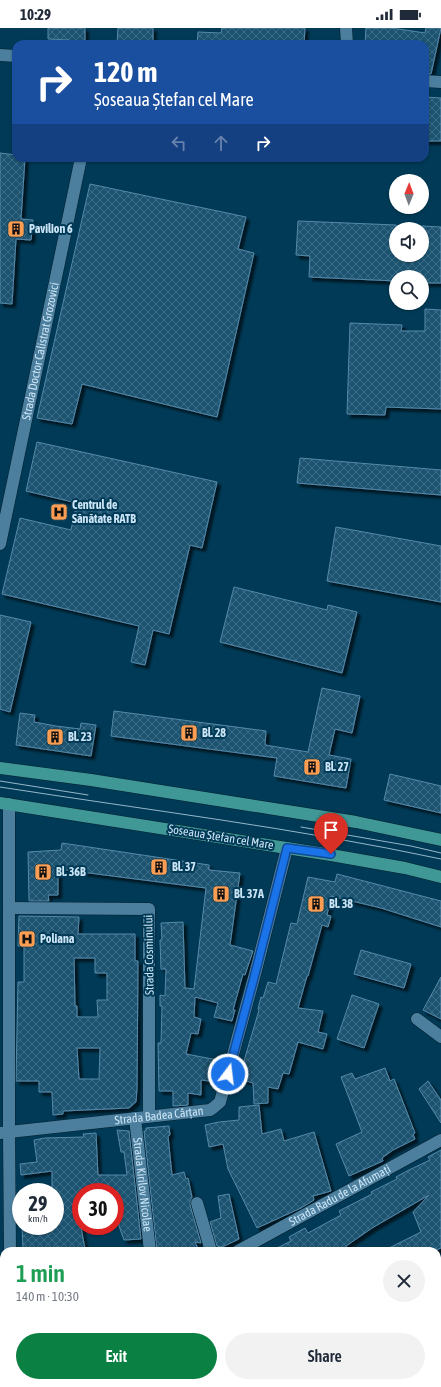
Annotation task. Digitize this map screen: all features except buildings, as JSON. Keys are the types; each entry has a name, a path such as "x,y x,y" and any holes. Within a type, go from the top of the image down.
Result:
{"main road":[{"path":"0,768 90,780 327,817 441,840"},
{"name":"Șoseaua Ștefan cel Mare","path":"4,804 354,858 441,877"}],"street":[{"path":"346,28 347,40"},
{"path":"0,55 12,56"},
{"path":"429,81 441,82"},
{"name":"Strada Doctor Calistrat Grozovici","path":"0,544 80,162"},
{"path":"4,804 8,908 4,1132 5,1237 9,1247"},
{"name":"Strada Badea Cârțan","path":"4,1132 210,1110 220,1102 287,848"},
{"name":"Strada Cosminului","path":"8,908 149,909 149,1116"},
{"path":"417,1019 441,1037"},
{"name":"Strada Kirilov Nicolae","path":"136,1118 150,1247"},
{"name":"Strada Radu de la Afumați","path":"245,1247 441,1140"},
{"path":"197,1203 210,1247"}],"tram line":[{"path":"0,781 88,795"},
{"path":"0,787 277,829 441,859"},
{"path":"301,827 411,846 441,853"}],"place":[{"name":"Pavilion 6","path":"16,229"},
{"name":"Centrul de Sănătate RATB","path":"59,512"},
{"name":"Bl. 28","path":"189,733"},
{"name":"Bl. 23","path":"55,737"},
{"name":"Bl. 27","path":"312,767"},
{"name":"Bl. 37","path":"159,867"},
{"name":"Bl. 36B","path":"43,872"},
{"name":"Bl. 37A","path":"221,894"},
{"name":"Bl. 38","path":"316,904"},
{"name":"Poliana","path":"27,939"}],"route":[{"path":"228,1074 287,848 331,854"}]}
